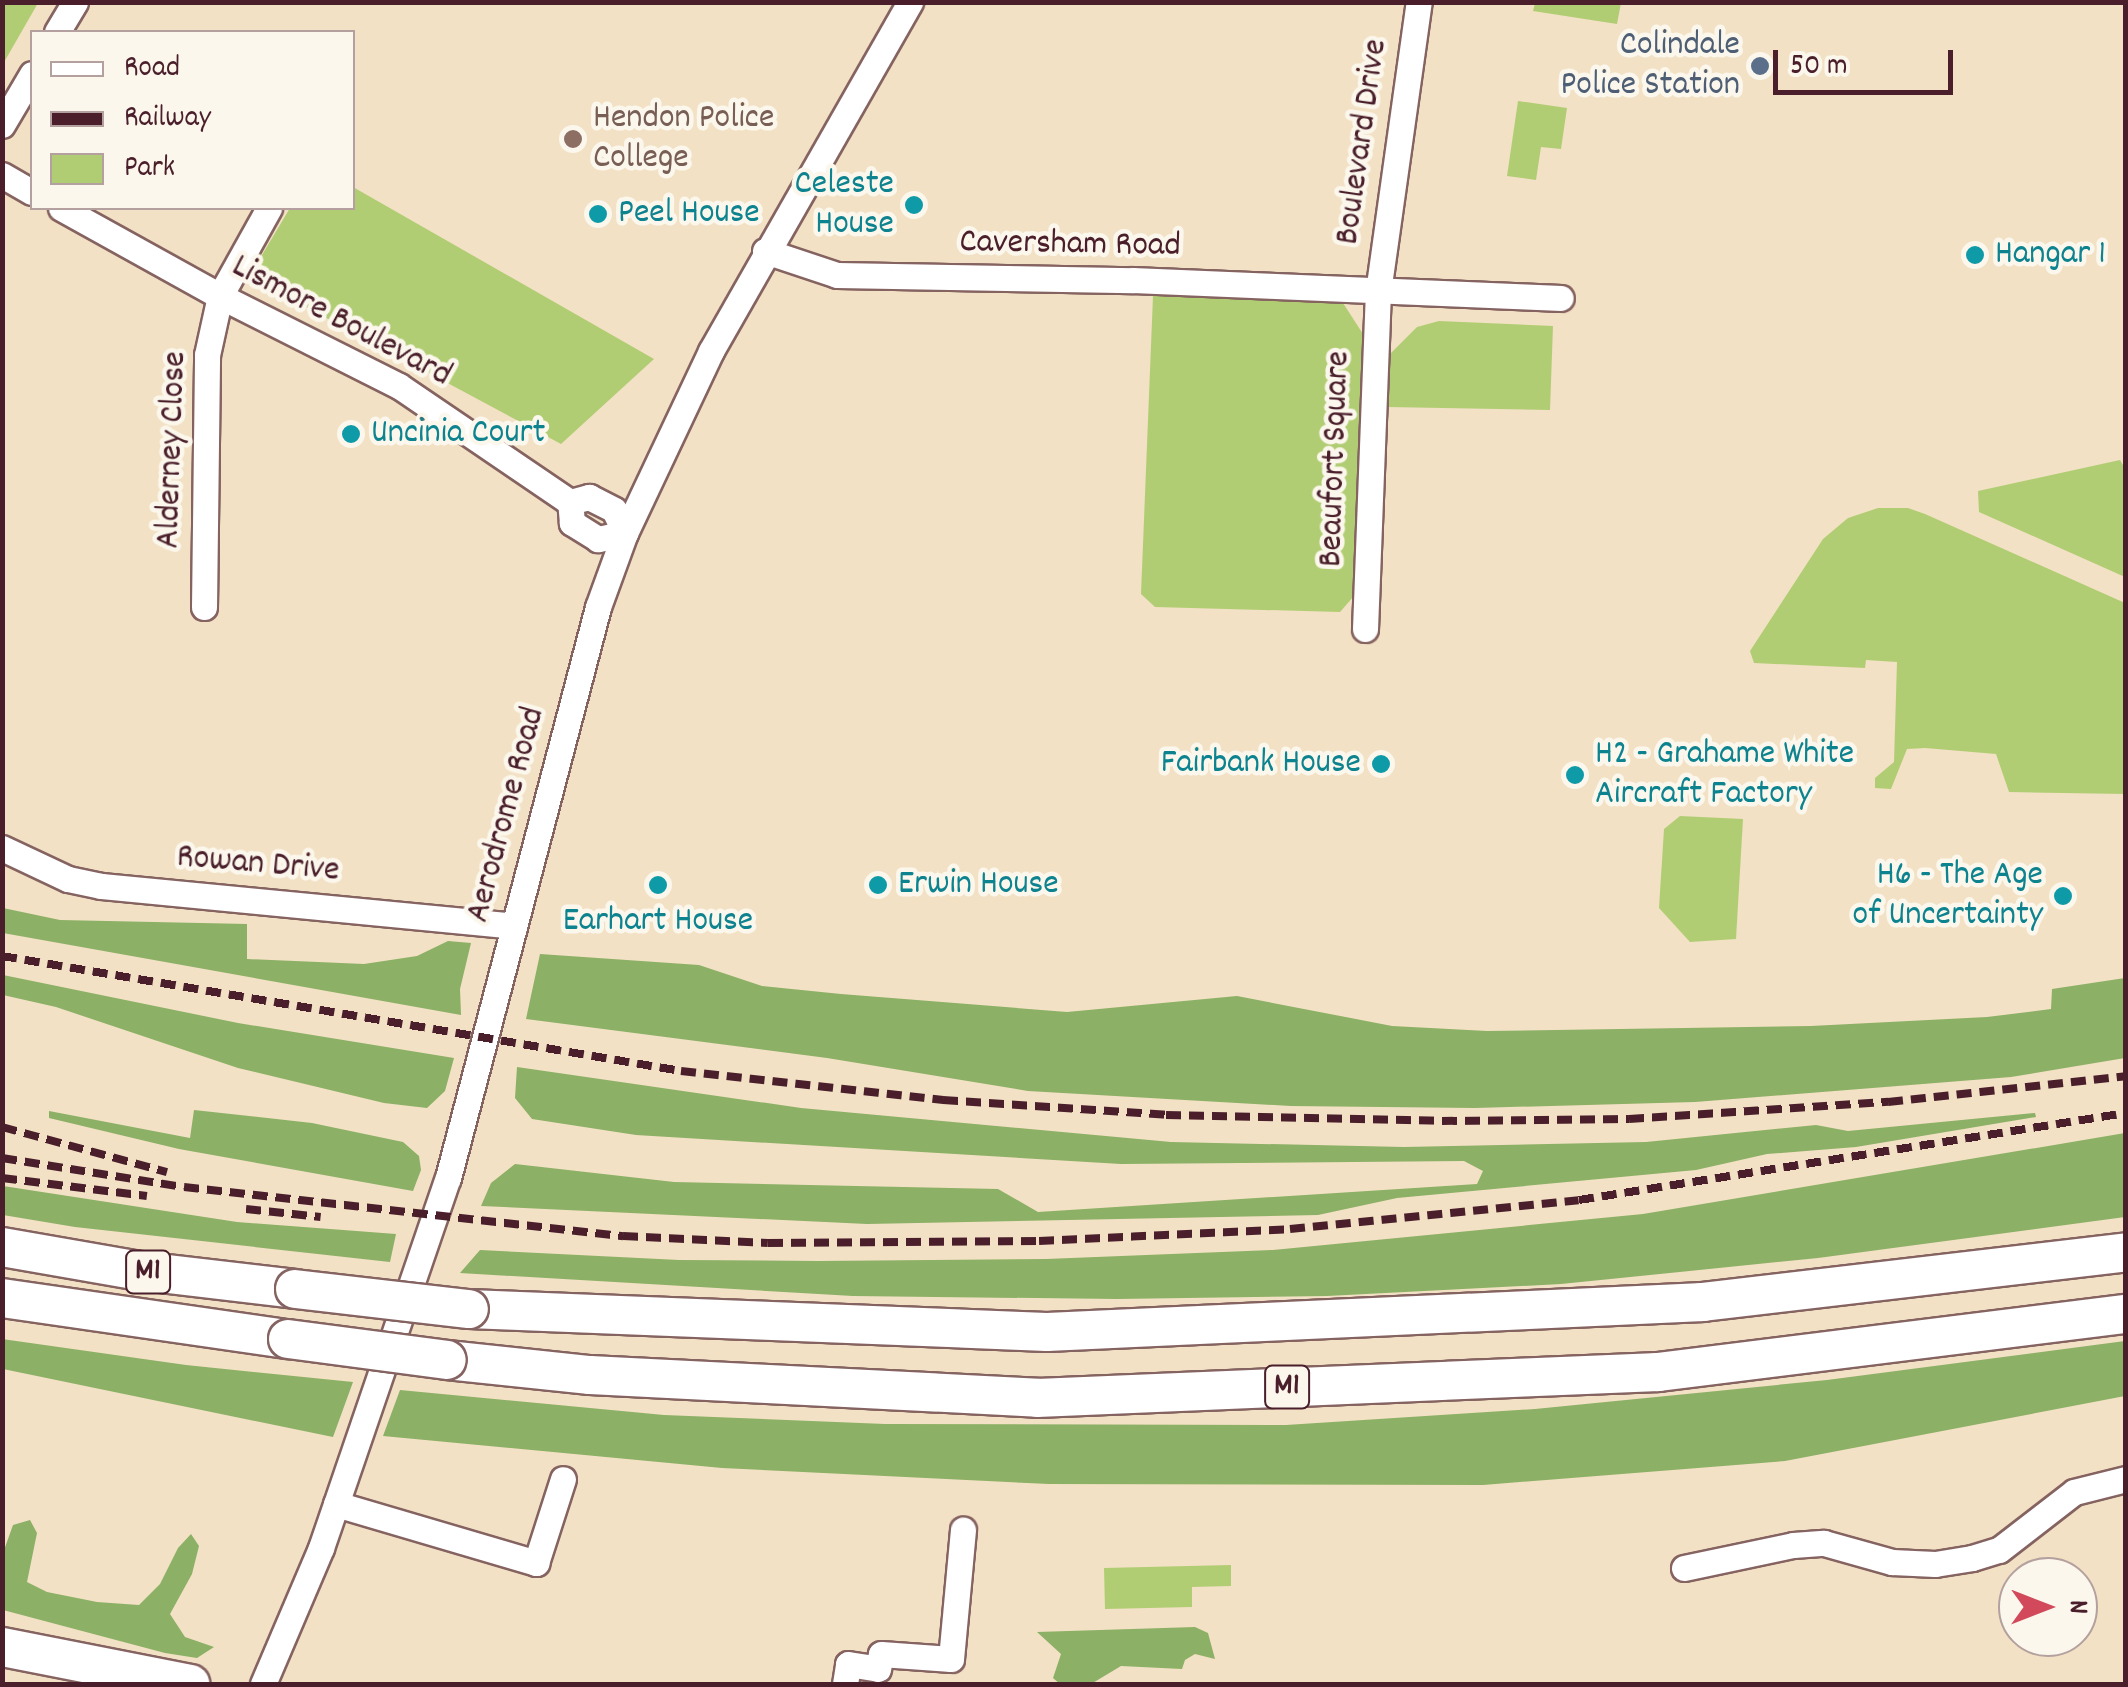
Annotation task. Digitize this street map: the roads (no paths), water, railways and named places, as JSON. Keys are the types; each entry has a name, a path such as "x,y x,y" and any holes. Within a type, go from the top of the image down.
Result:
{"highway":[{"name":"M1","path":"2,1246 134,1270 470,1308 1047,1332 1704,1302 2126,1252"},
{"name":"M1","path":"2,1298 447,1360 590,1375 1036,1398 1658,1372 2126,1314"},
{"path":"2,1646 111,1676 190,1684"}],"street":[{"path":"58,30 75,2"},
{"name":"Aerodrome Road","path":"263,1684 336,1504 448,1178 598,608 626,532 684,403 765,251 910,2"},
{"name":"Boulevard Drive","path":"1378,292 1419,2"},
{"path":"2,125 30,77"},
{"path":"2,175 30,191"},
{"name":"Lismore Boulevard","path":"65,210 220,296 399,386 570,502 589,497 609,507 626,532"},
{"name":"Alderney Close","path":"204,607 207,355 220,296 268,210"},
{"name":"Caversham Road","path":"765,251 837,275 1133,280 1561,298"},
{"name":"Beaufort Square","path":"1365,628 1378,292"},
{"name":"Rowan Drive","path":"2,848 68,879 101,886 514,926"},
{"path":"336,1504 536,1563 563,1479"},
{"path":"1684,1568 1793,1545 1824,1543 1892,1562 1934,1564 1972,1558 2000,1550 2074,1492 2126,1479"},
{"path":"845,1684 848,1664 878,1669 880,1654 951,1660 963,1530"}],"railway":[{"path":"2,956 681,1071 943,1100 1166,1115 1442,1121 1629,1119 1888,1102 2126,1076"},
{"path":"2,1158 184,1187 623,1236 768,1243 1039,1241 1290,1229 1579,1200 2126,1113"},
{"path":"2,1127 167,1172"},
{"path":"2,1178 147,1196"},
{"path":"246,1209 321,1217"}],"place":[{"name":"Colindale Police Station","path":"1760,66"},
{"name":"Hendon Police College","path":"573,139"},
{"name":"Celeste House","path":"914,205"},
{"name":"Peel House","path":"598,214"},
{"name":"Hangar 1","path":"1975,255"},
{"name":"Uncinia Court","path":"351,434"},
{"name":"Fairbank House","path":"1381,764"},
{"name":"H2 - Grahame White Aircraft Factory","path":"1575,775"},
{"name":"Earhart House","path":"658,885"},
{"name":"Erwin House","path":"878,885"},
{"name":"H6 - The Age of Uncertainty","path":"2063,896"}]}
